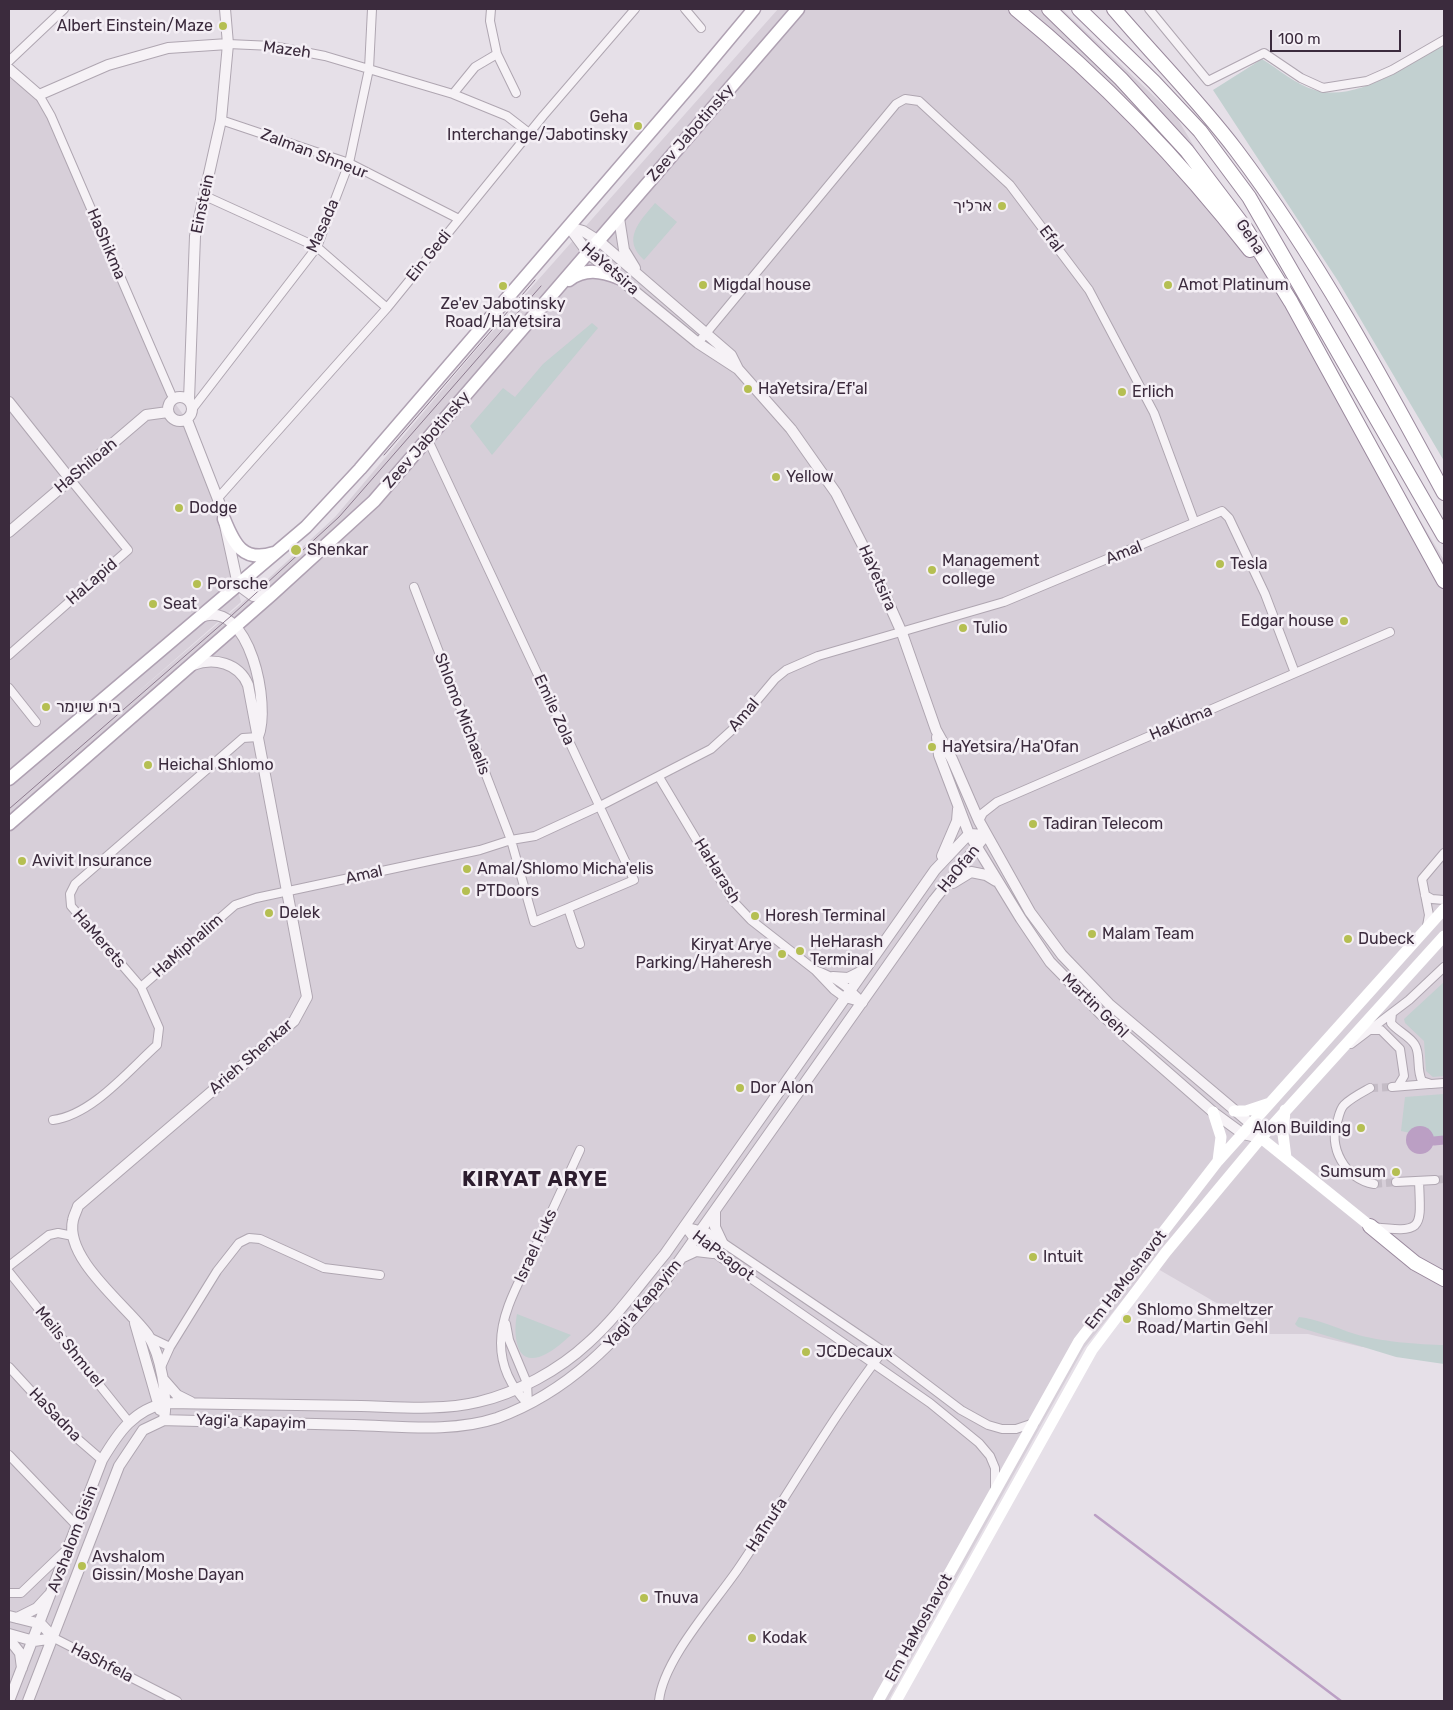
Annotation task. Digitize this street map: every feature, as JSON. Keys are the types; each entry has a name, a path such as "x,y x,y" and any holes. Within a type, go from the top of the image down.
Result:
{"highway":[{"path":"1016,9 1121,101 1150,132 1220,212 1297,312"},
{"name":"Geha","path":"1049,9 1121,79 1187,151 1246,229 1297,312 1444,581"},
{"name":"Geha","path":"1079,9 1154,82 1200,131 1249,197 1444,536"},
{"path":"1114,9 1204,110 1258,182 1346,318 1444,493"},
{"path":"1370,1226 1415,1263 1444,1279"}],"main road":[{"name":"Zeev Jabotinsky","path":"9,780 306,527 334,498 569,227 754,9"},
{"name":"Zeev Jabotinsky","path":"9,824 271,596 356,519 428,440 798,9"},
{"path":"553,293 568,280 582,273 599,272 619,278"},
{"path":"224,519 233,541 240,549 250,555 262,557 276,552"},
{"name":"Em HaMoshavot","path":"878,1701 1079,1341 1218,1161 1444,909"},
{"name":"Em HaMoshavot","path":"896,1701 1092,1350 1166,1252 1261,1138 1444,936"},
{"path":"1234,1111 1246,1111 1272,1103"},
{"path":"1285,1110 1282,1134 1286,1158"},
{"path":"1213,1112 1220,1137 1218,1161"},
{"name":"Martin Gehl","path":"1261,1138 1370,1226"}],"street":[{"path":"9,61 64,9"},
{"name":"Einstein","path":"191,404 195,236 221,120 228,44 225,9"},
{"name":"Masada","path":"191,404 317,247 349,163 370,69 372,9"},
{"path":"491,9 490,21 497,54 516,93"},
{"name":"Ein Gedi","path":"218,498 387,308 529,132 635,9"},
{"path":"685,9 701,28"},
{"path":"1149,9 1208,81 1264,53 1301,78 1322,88 1366,81 1392,70 1444,40"},
{"name":"Mazeh","path":"39,95 108,65 168,48 228,44 273,46 325,56 452,94 508,116 529,132"},
{"path":"452,94 475,67 497,54"},
{"path":"9,69 39,95"},
{"name":"HaShikma","path":"39,95 51,116 170,394"},
{"name":"Efal","path":"698,343 896,104 905,99 919,101 1010,185 1090,290 1154,413 1194,521"},
{"name":"Zalman Shneur","path":"221,120 349,163 459,219"},
{"path":"205,196 317,247 387,308"},
{"path":"619,218 624,250 639,276"},
{"name":"HaYetsira","path":"569,227 599,241 731,355 738,369 791,429 836,493 862,544 902,633 936,730 952,759 986,835"},
{"name":"HaYetsira","path":"569,227 588,253 698,343 724,362 738,369"},
{"path":"179,396 191,404 192,414 187,420 175,420 168,412 168,405 172,399 179,396"},
{"path":"9,402 70,479"},
{"name":"HaShiloah","path":"9,532 146,416 168,412"},
{"path":"187,420 218,498 238,585 253,596 271,596"},
{"name":"Emile Zola","path":"428,440 634,880 568,908"},
{"name":"HaLapid","path":"9,655 128,550 70,479"},
{"path":"1194,521 1222,511 1229,518 1266,594 1295,674"},
{"name":"Amal","path":"235,905 256,898 480,850 511,840 535,836 659,777 711,749 723,740 786,670 818,656 1004,602 1168,534 1194,521"},
{"name":"Shlomo Michaelis","path":"414,587 457,704 511,840 534,922 568,908"},
{"name":"Arieh Shenkar","path":"201,617 217,614 234,628 247,644 254,659 263,726 258,737"},
{"name":"HaKidma","path":"980,821 983,813 997,802 1390,632"},
{"name":"Arieh Shenkar","path":"164,1420 158,1375 148,1337 80,1255 73,1236 72,1221 78,1206 294,1021 301,1011 307,996 258,737 254,728 248,685 244,676 238,670 221,662 209,661 190,666"},
{"path":"9,688 36,722"},
{"name":"HaYetsira","path":"936,730 940,755 969,834"},
{"name":"HaMerets","path":"141,987 78,916 71,906 70,894 76,884 243,738 258,737"},
{"name":"HaHarash","path":"659,777 733,901 751,920 815,970 828,985 848,993 863,1003"},
{"path":"935,870 955,828 958,806"},
{"name":"HaOfan","path":"848,993 935,870 969,834 986,835"},
{"name":"Martin Gehl","path":"969,834 1050,962 1101,1014 1213,1112 1243,1134 1261,1138"},
{"name":"HaOfan","path":"863,1003 934,900 986,835"},
{"name":"Martin Gehl","path":"986,835 1030,912 1062,955 1109,1004 1234,1111 1252,1124 1261,1138"},
{"path":"1426,930 1429,915 1422,879 1444,853"},
{"path":"934,900 957,880 971,872 986,874 1000,884"},
{"path":"1425,895 1432,899 1444,900"},
{"name":"HaMiphalim","path":"141,987 235,905"},
{"path":"568,908 580,944"},
{"path":"1332,1059 1409,1000 1444,967"},
{"path":"833,977 851,977 865,968"},
{"name":"HaHarash","path":"815,970 833,977 848,993"},
{"path":"53,1120 66,1118 84,1110 157,1045 160,1036 159,1028 141,987"},
{"name":"Yagi'a Kapayim","path":"162,1404 412,1407 462,1405 490,1399 514,1390 552,1369 588,1343 646,1276 684,1226 848,993"},
{"name":"Yagi'a Kapayim","path":"164,1420 412,1427 461,1425 498,1417 528,1404 561,1386 598,1357 629,1325 680,1260 863,1003"},
{"path":"1392,1013 1390,1023 1414,1042 1417,1048 1418,1073 1422,1081 1431,1084"},
{"path":"1367,1032 1378,1028 1398,1046 1404,1076 1395,1086 1444,1083"},
{"path":"1370,1088 1343,1106 1336,1124 1336,1149 1340,1162 1350,1172 1365,1183 1374,1184"},
{"name":"Israel Fuks","path":"528,1404 514,1390 502,1353 502,1333 510,1302 580,1150"},
{"path":"1396,1182 1435,1180"},
{"path":"1370,1226 1408,1229 1416,1226 1420,1218 1419,1181"},
{"path":"715,1210 715,1227 722,1242"},
{"name":"HaPsagot","path":"684,1226 702,1229 722,1242 883,1351 961,1410 988,1425 1016,1429 1034,1422"},
{"name":"HaPsagot","path":"684,1226 694,1239 713,1253 874,1363 930,1403 979,1443 990,1456 995,1468 994,1493"},
{"path":"9,1266 49,1235 58,1233 73,1236"},
{"path":"139,1413 170,1347 217,1271 239,1243 249,1238 260,1239 324,1268 380,1275"},
{"path":"680,1260 696,1251 713,1253"},
{"name":"Meils Shmuel","path":"9,1272 129,1422"},
{"name":"Israel Fuks","path":"506,1317 509,1340 526,1383 528,1404"},
{"name":"Arieh Shenkar","path":"135,1322 158,1375"},
{"path":"148,1337 170,1347"},
{"name":"HaTnufa","path":"659,1701 664,1680 689,1638 738,1570 883,1351"},
{"name":"HaSadna","path":"9,1366 65,1428 102,1460"},
{"path":"158,1375 177,1395 195,1404"},
{"name":"Avshalom Gisin","path":"9,1701 34,1641 102,1460 129,1422 139,1413 162,1404"},
{"name":"Avshalom Gisin","path":"28,1701 122,1461 143,1430 164,1420"},
{"path":"9,1455 77,1526"},
{"path":"9,1593 21,1593 69,1546"},
{"path":"12,1617 27,1615 37,1608 53,1591"},
{"path":"12,1617 40,1624 54,1638"},
{"path":"9,1634 34,1641 54,1638"},
{"name":"HaShfela","path":"54,1638 177,1701"},
{"path":"9,1639 20,1653 22,1669"}],"shaded area":[{"path":"778,9 1062,9 1177,118 1444,560 1444,1352 1362,1347 1308,1334 1270,1334 1151,1265 1084,1348 888,1701 9,1701 9,69 39,95 51,116 172,399 187,420 214,500 241,602 125,703 243,602 335,517 476,350"},
{"path":"1444,45 1444,461 1338,281 1213,90 1262,59 1308,88 1331,93 1348,91 1382,80"},
{"path":"655,203 677,222 644,260 637,252 633,237 639,223"},
{"path":"592,323 598,328 492,455 470,426 503,388 515,397 543,364"},
{"path":"1444,982 1444,1076 1433,1077 1426,1071 1424,1041 1405,1023 1404,1019"},
{"path":"1444,1094 1444,1140 1401,1131 1405,1097"},
{"path":"1420,1126 1430,1130 1434,1140 1430,1150 1420,1154 1410,1150 1406,1140 1410,1130"},
{"path":"517,1314 571,1335 556,1348 539,1357 530,1358 524,1356 517,1344"},
{"path":"1299,1317 1375,1339 1444,1345 1444,1364 1396,1357 1298,1327 1295,1324"}],"waterway":[{"path":"1434,1141 1444,1140"},
{"path":"1095,1515 1341,1701"}],"tunnel":[{"path":"1370,1088 1392,1087"},
{"path":"1435,1180 1444,1179"},
{"path":"1374,1184 1396,1182"}],"tram line":[{"path":"384,455 535,280"},
{"path":"9,809 231,616 339,517 541,286"}],"place":[{"name":"Albert Einstein/Maze","path":"223,26"},
{"name":"Geha Interchange/Jabotinsky","path":"638,126"},
{"name":"ארליך","path":"1002,206"},
{"name":"Migdal house","path":"703,285"},
{"name":"Amot Platinum","path":"1168,285"},
{"name":"Ze'ev Jabotinsky Road/HaYetsira","path":"503,286"},
{"name":"HaYetsira/Ef'al","path":"748,389"},
{"name":"Erlich","path":"1122,392"},
{"name":"Yellow","path":"776,477"},
{"name":"Dodge","path":"179,508"},
{"name":"Shenkar","path":"296,550"},
{"name":"Tesla","path":"1220,564"},
{"name":"Management college","path":"932,570"},
{"name":"Porsche","path":"197,584"},
{"name":"Seat","path":"153,604"},
{"name":"Edgar house","path":"1344,621"},
{"name":"Tulio","path":"963,628"},
{"name":"בית שוימר","path":"46,707"},
{"name":"HaYetsira/Ha'Ofan","path":"932,747"},
{"name":"Heichal Shlomo","path":"148,765"},
{"name":"Tadiran Telecom","path":"1033,824"},
{"name":"Avivit Insurance","path":"22,861"},
{"name":"Amal/Shlomo Micha'elis","path":"467,869"},
{"name":"PTDoors","path":"466,891"},
{"name":"Delek","path":"269,913"},
{"name":"Horesh Terminal","path":"755,916"},
{"name":"Malam Team","path":"1092,934"},
{"name":"Dubeck","path":"1348,939"},
{"name":"HeHarash Terminal","path":"800,951"},
{"name":"Kiryat Arye Parking/Haheresh","path":"782,954"},
{"name":"Dor Alon","path":"740,1088"},
{"name":"Alon Building","path":"1361,1128"},
{"name":"Sumsum","path":"1396,1172"},
{"name":"Intuit","path":"1033,1257"},
{"name":"Shlomo Shmeltzer Road/Martin Gehl","path":"1127,1319"},
{"name":"JCDecaux","path":"806,1352"},
{"name":"Avshalom Gissin/Moshe Dayan","path":"82,1566"},
{"name":"Tnuva","path":"644,1598"},
{"name":"Kodak","path":"752,1638"}],"district":[{"name":"KIRYAT ARYE","path":"535,1180"}]}
